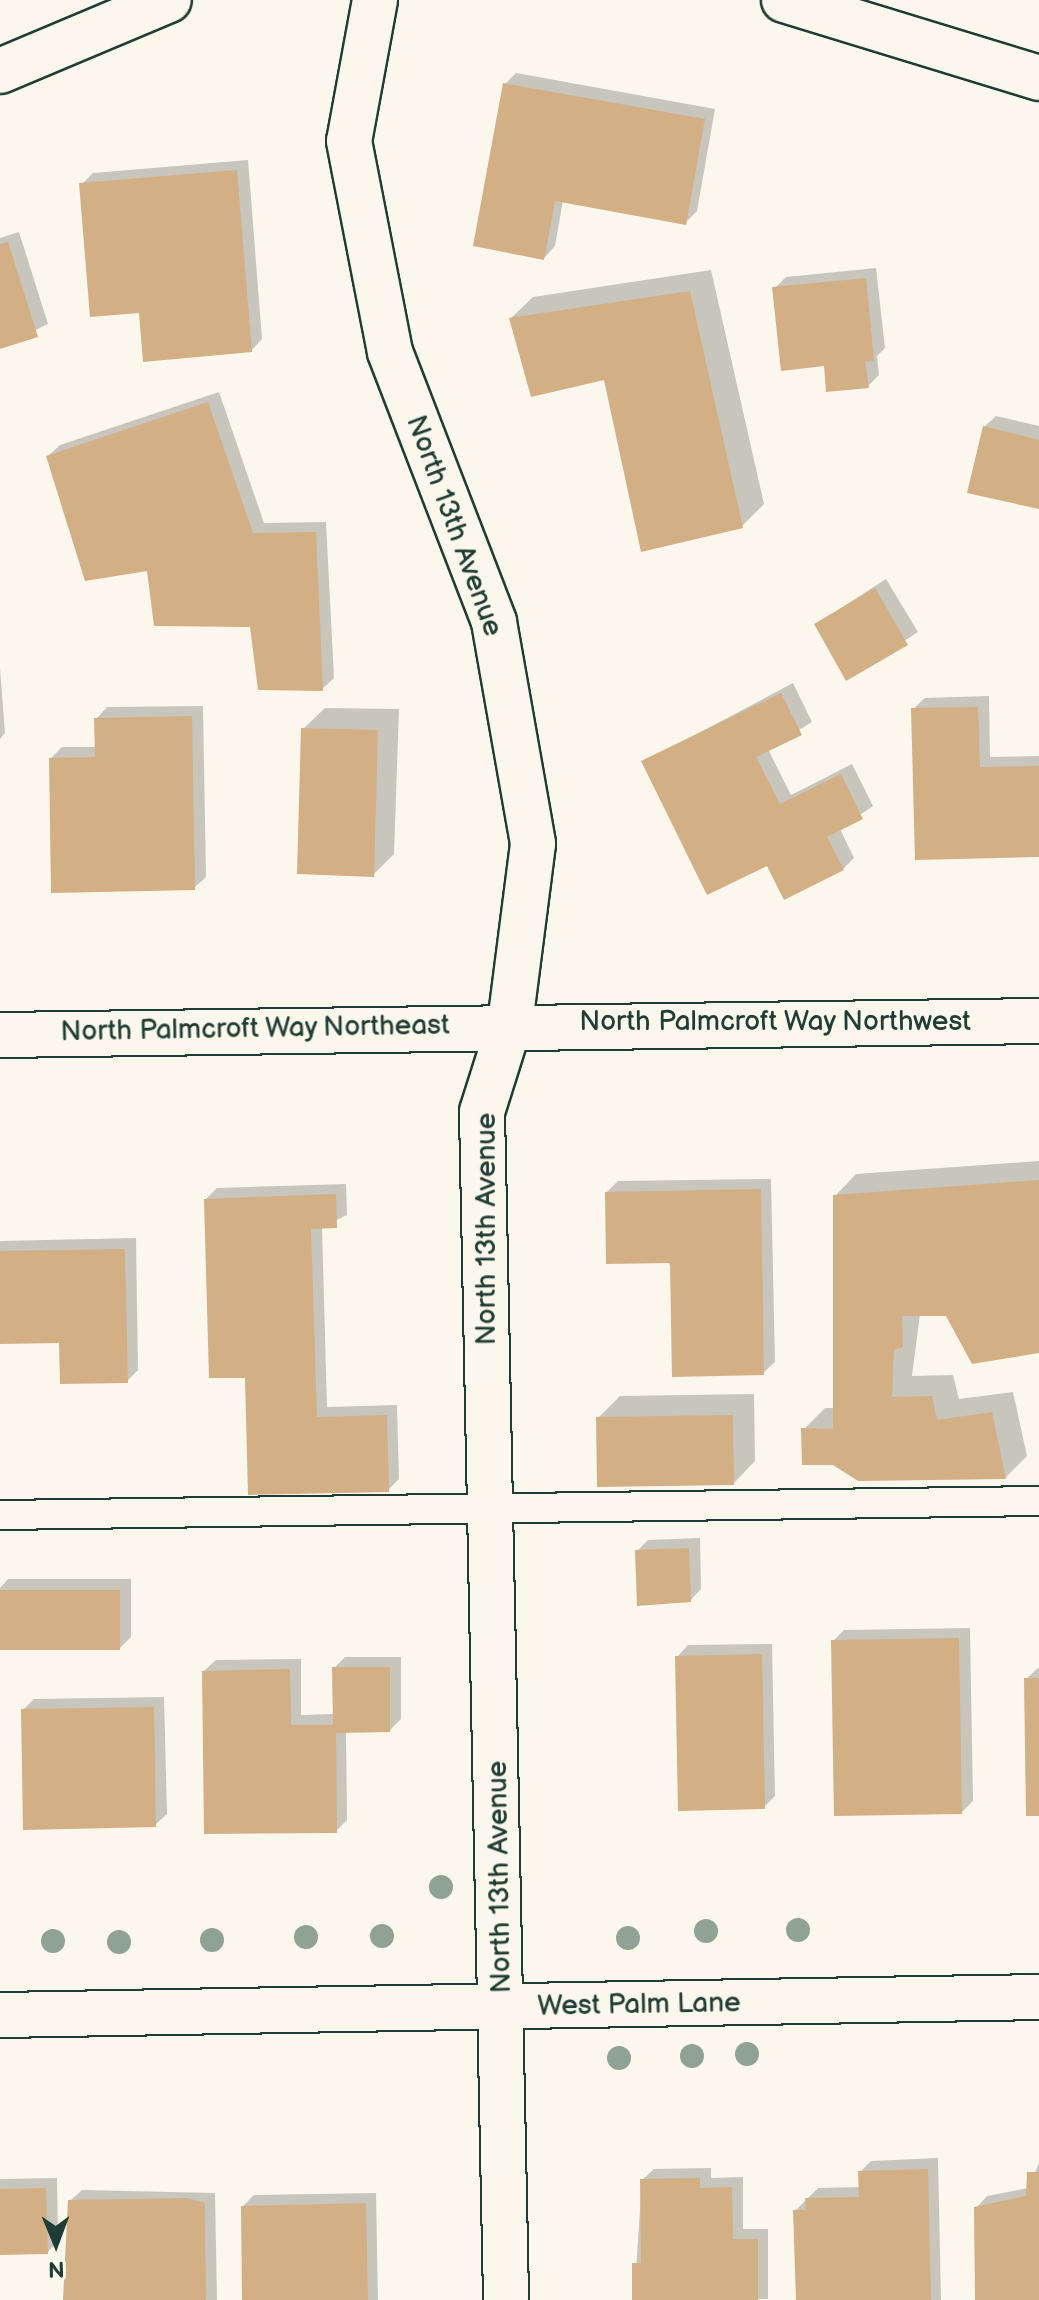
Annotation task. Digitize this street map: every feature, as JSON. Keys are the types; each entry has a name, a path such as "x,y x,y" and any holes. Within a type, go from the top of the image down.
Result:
{"street":[{"path":"0,71 169,0"},
{"name":"North 13th Avenue","path":"375,0 349,141 390,352 494,622 533,844 510,1023 482,1112 506,2300"},
{"path":"784,0 1039,78"},
{"name":"North Palmcroft Way Northwest","path":"510,1023 1039,1021"},
{"name":"North Palmcroft Way Northeast","path":"0,1035 510,1023"},
{"name":"West Palm Lane","path":"0,2015 1039,1997"}],"lane":[{"path":"0,1515 1039,1501"}],"building":[{"path":"503,83 705,119 686,225 555,201 544,260 473,246"},
{"path":"237,170 252,352 143,362 139,313 90,317 79,183"},
{"path":"8,242 38,337 0,349 0,244"},
{"path":"866,278 874,361 865,362 869,388 826,392 824,366 781,371 772,287"},
{"path":"690,291 743,528 641,552 604,380 531,397 509,318"},
{"path":"208,402 253,533 316,532 323,691 258,690 250,627 154,626 147,571 85,581 46,456"},
{"path":"983,426 1039,440 1039,509 967,493"},
{"path":"875,588 908,645 846,681 814,624"},
{"path":"781,693 802,735 756,757 780,804 841,774 863,819 827,837 844,870 784,900 767,866 707,895 641,761"},
{"path":"978,707 980,767 1039,766 1039,857 915,860 911,708"},
{"path":"192,716 195,890 51,893 49,758 95,757 94,718"},
{"path":"301,728 378,730 374,877 297,874"},
{"path":"1039,1180 1039,1353 972,1364 946,1316 902,1316 903,1347 894,1350 892,1397 932,1396 937,1420 992,1412 1006,1479 858,1481 833,1465 802,1465 801,1428 833,1429 833,1195"},
{"path":"761,1189 764,1375 672,1377 670,1263 606,1264 605,1192"},
{"path":"336,1194 337,1228 311,1229 317,1417 387,1415 389,1492 248,1495 245,1378 209,1378 204,1199"},
{"path":"125,1249 128,1383 60,1384 59,1343 0,1344 0,1251"},
{"path":"733,1415 734,1485 597,1487 596,1417"},
{"path":"689,1548 691,1602 637,1606 635,1550"},
{"path":"0,1590 120,1590 120,1650 0,1650"},
{"path":"959,1638 962,1814 834,1816 831,1640"},
{"path":"762,1654 765,1809 678,1811 675,1656"},
{"path":"332,1667 390,1667 390,1732 336,1733 337,1833 204,1834 202,1671 290,1669 291,1725 333,1725"},
{"path":"1024,1678 1039,1678 1039,1816 1026,1816"},
{"path":"154,1707 156,1827 23,1830 21,1709"},
{"path":"928,2169 931,2300 796,2300 793,2210 806,2210 805,2198 859,2197 858,2171"},
{"path":"1027,2172 1039,2172 1039,2300 975,2300 974,2207 1026,2196"},
{"path":"700,2178 700,2188 732,2187 733,2239 758,2239 758,2300 632,2300 632,2263 641,2263 640,2179"},
{"path":"46,2188 48,2254 0,2255 0,2189"},
{"path":"186,2198 205,2203 206,2300 63,2300 68,2200"},
{"path":"366,2203 368,2300 242,2300 241,2206"}]}
